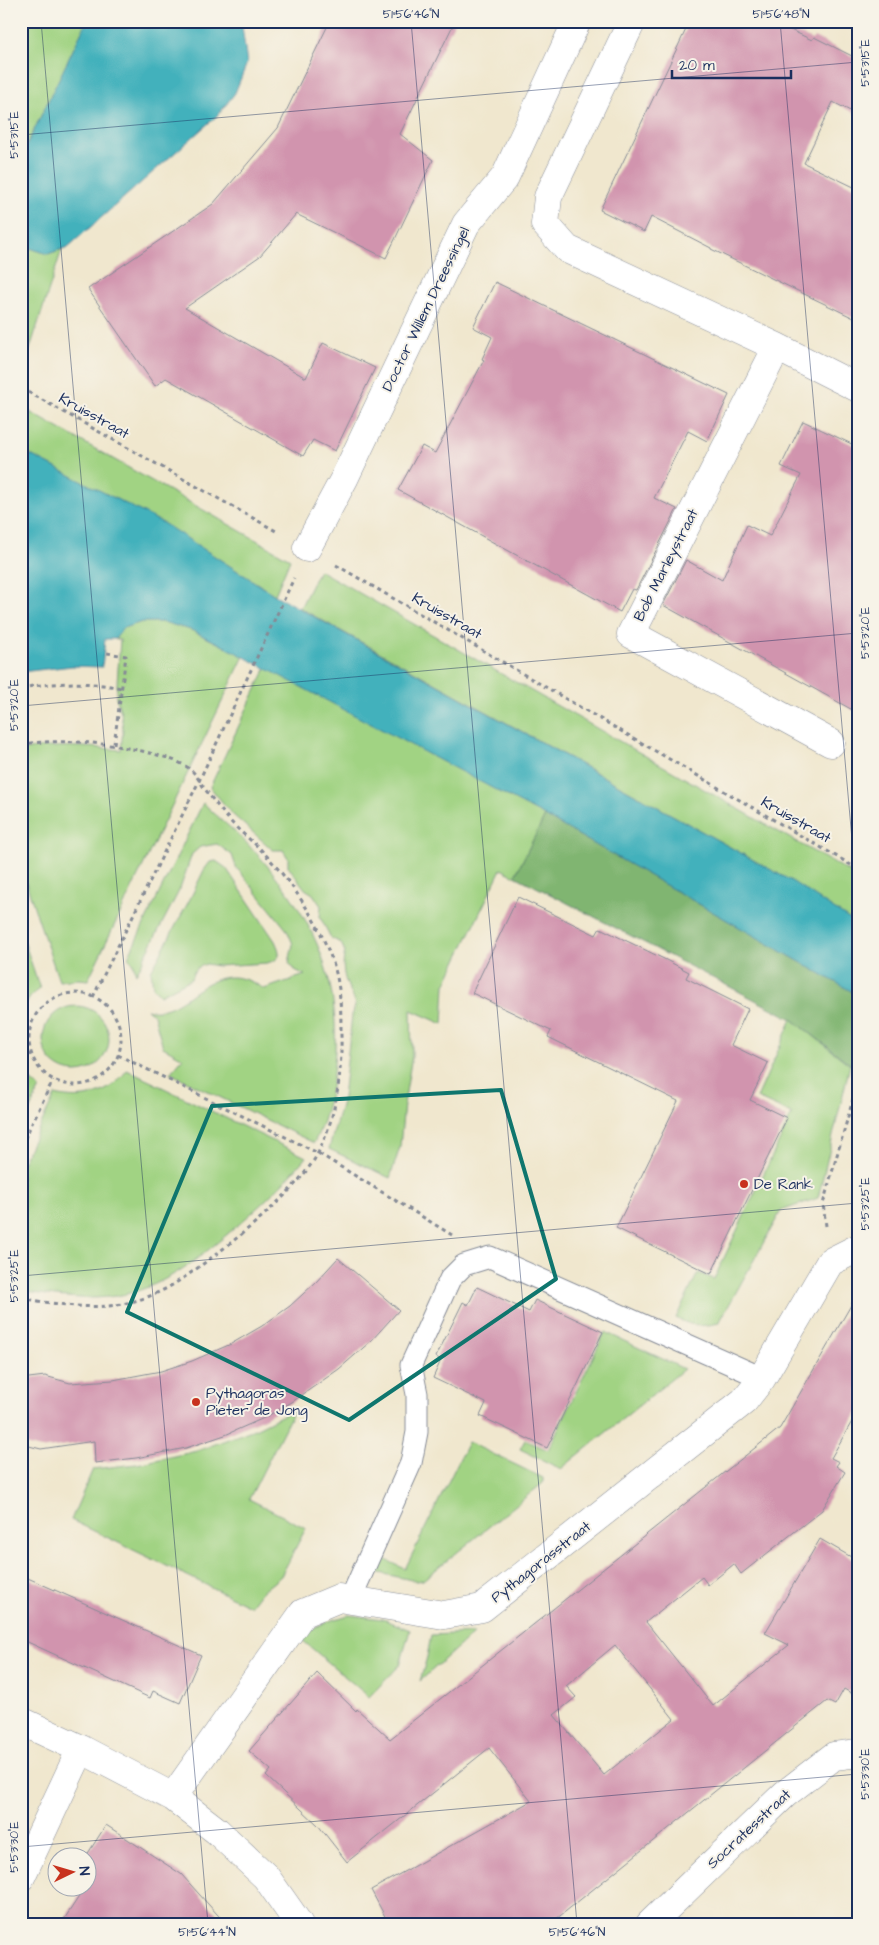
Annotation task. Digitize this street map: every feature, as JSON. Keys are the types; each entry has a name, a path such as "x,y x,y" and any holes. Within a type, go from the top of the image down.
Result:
{"street":[{"name":"Doctor Willem Dreessingel","path":"307,548 338,492 466,224 505,177 577,21"},
{"path":"632,21 548,197 546,224 567,249 777,347 858,388"},
{"name":"Bob Marleystraat","path":"777,347 631,634 831,743"},
{"path":"830,1262 858,1248"},
{"name":"Pythagorasstraat","path":"173,1798 303,1613 339,1598 444,1615 482,1608 744,1401 762,1378 830,1262"},
{"path":"21,1721 81,1749 173,1798 217,1830 266,1877 299,1924"},
{"path":"21,1877 81,1749"},
{"name":"Socratesstraat","path":"650,1924 784,1794 834,1756 858,1753"}],"lane":[{"path":"350,1600 410,1463 416,1432 416,1394 411,1365 450,1279 464,1265 490,1257 762,1378"}],"path":[{"name":"Kruisstraat","path":"21,388 307,548 858,869"},
{"path":"93,997 199,781 285,597"},
{"path":"107,653 126,656 114,744"},
{"path":"21,688 41,684 76,683 121,688"},
{"path":"21,744 57,741 114,744 169,758 189,768 232,822 263,852 286,879 310,914 334,964 341,1012 342,1055 337,1096 329,1126 318,1153 305,1172 278,1201 237,1238 178,1284 156,1294 125,1303 93,1306 72,1306 21,1298"},
{"path":"80,993 93,997 112,1011 121,1032 118,1055 110,1069 98,1079 84,1085 68,1085 53,1080 40,1069 31,1054 28,1038 32,1023 40,1009 55,997 66,994 80,993"},
{"path":"21,1058 31,1054"},
{"path":"118,1055 318,1153 490,1257"},
{"path":"21,1146 53,1080"},
{"path":"830,1262 823,1204 858,1082"}],"highlighted area":[{"path":"501,1090 556,1279 349,1420 127,1312 212,1106"}],"green space":[{"path":"25,21 87,21 21,157 21,29"},
{"path":"21,245 48,254 62,249 25,364 21,362"},
{"path":"21,407 290,559 275,595 163,523 21,450"},
{"path":"319,570 858,877 858,925 793,882 300,608"},
{"path":"142,622 163,622 191,630 244,656 88,980 59,981 21,868 21,750 71,747 121,750 123,729 121,712 116,698 120,640 115,639 123,628"},
{"path":"266,668 545,816 515,876 501,869 445,985 443,1024 411,1010 412,1056 404,1104 400,1147 390,1178 329,1149 343,1098 352,1015 355,1006 345,977 343,964 345,952 341,943 331,938 320,917 321,906 313,894 305,889 288,866 288,858 283,850 273,850 232,814 210,787"},
{"path":"203,803 258,855 293,899 318,945 326,969 332,995 335,1022 335,1051 329,1098 323,1121 314,1143 170,1073 183,1058 163,1047 154,1015 147,1009 161,1010 175,1005 213,981 227,977 244,979 264,989 305,975 295,970 289,963 293,944 287,930 236,867 232,855 217,844 200,847 192,854 180,889 136,974 133,962 128,957"},
{"path":"545,816 858,995 858,1055 855,1068 792,1019 515,876"},
{"path":"216,861 226,868 275,941 279,953 278,958 267,963 218,966 206,964 197,968 191,979 160,995 153,987 151,971 204,870 210,862"},
{"path":"21,932 40,989 32,995 21,1010"},
{"path":"69,1006 83,1006 95,1011 104,1020 109,1032 107,1052 100,1063 83,1072 69,1072 57,1067 48,1058 43,1046 43,1032 48,1020 57,1011"},
{"path":"792,1019 850,1065 818,1198 781,1211 719,1323 702,1326 693,1325 676,1318 698,1273 714,1279 792,1114 757,1098"},
{"path":"24,1070 31,1081 40,1088 21,1128 21,1071"},
{"path":"127,1070 306,1157 270,1196 230,1232 191,1263 163,1280 132,1292 116,1296 92,1298 44,1295 21,1291 21,1165 55,1095 76,1098 104,1091 120,1079"},
{"path":"605,1332 684,1369 561,1469 520,1449 525,1440 548,1450"},
{"path":"295,1408 249,1499 306,1528 281,1576 259,1594 250,1606 71,1520 93,1469 137,1464 197,1451 257,1428"},
{"path":"468,1442 543,1478 543,1483 423,1580 416,1581 371,1571 378,1556 405,1569"},
{"path":"349,1615 383,1619 410,1630 400,1665 369,1697 301,1639 306,1634 329,1621"},
{"path":"474,1633 420,1681 431,1635"}],"water":[{"path":"87,21 239,21 242,26 247,63 235,93 219,114 68,247 48,254 21,245 21,157"},
{"path":"21,450 163,523 275,595 793,882 858,925 858,995 545,816 191,630 163,622 142,622 123,628 115,639 105,639 102,667 72,666 21,672"}],"building":[{"path":"330,21 455,21 400,134 433,160 386,258 296,214 260,256 185,308 306,378 323,343 375,368 335,451 313,440 303,456 166,378 155,386 88,289 213,204 278,128"},
{"path":"690,21 771,21 812,40 814,37 858,59 858,115 833,102 804,163 858,189 858,320 711,249 651,217 644,232 600,210"},
{"path":"495,282 729,395 707,441 688,431 654,498 677,509 636,590 632,589 620,612 398,490 422,446 435,453 484,360 482,359 492,337 473,327"},
{"path":"803,421 858,447 858,713 663,605 686,560 722,580 747,525 770,536 801,475 781,466"},
{"path":"518,897 596,935 600,928 666,960 689,972 686,978 748,1009 731,1045 768,1063 750,1100 787,1118 711,1274 616,1228 678,1101 548,1037 551,1031 472,993"},
{"path":"338,1258 399,1310 371,1341 339,1369 292,1402 264,1418 225,1435 186,1448 136,1458 95,1463 94,1441 41,1449 21,1444 21,1379 45,1376 70,1383 113,1380 161,1371 192,1361 231,1344 262,1326 290,1306"},
{"path":"477,1287 529,1312 535,1300 603,1332 547,1448 480,1416 486,1403 433,1378 441,1360 436,1357 463,1302 468,1305"},
{"path":"858,1293 858,1411 831,1458 839,1462 836,1466 845,1472 822,1510 741,1574 734,1564 708,1585 702,1577 646,1622 713,1706 789,1645 765,1633 820,1539 858,1561 858,1697 844,1689 835,1705 827,1701 550,1924 389,1924 371,1890 531,1801 489,1748 347,1862 318,1825 266,1776 271,1770 249,1751 317,1673 356,1711 357,1709 390,1739 780,1428","holes":["615,1645 674,1719 604,1775 554,1715 576,1697 566,1686"]},
{"path":"21,1575 201,1655 180,1703 153,1691 150,1698 21,1639"},
{"path":"106,1825 181,1874 226,1924 61,1924 78,1898 98,1898 98,1848 91,1848"}],"place":[{"name":"De Rank","path":"744,1184"},
{"name":"Pythagoras Pieter de Jong","path":"196,1402"}]}
